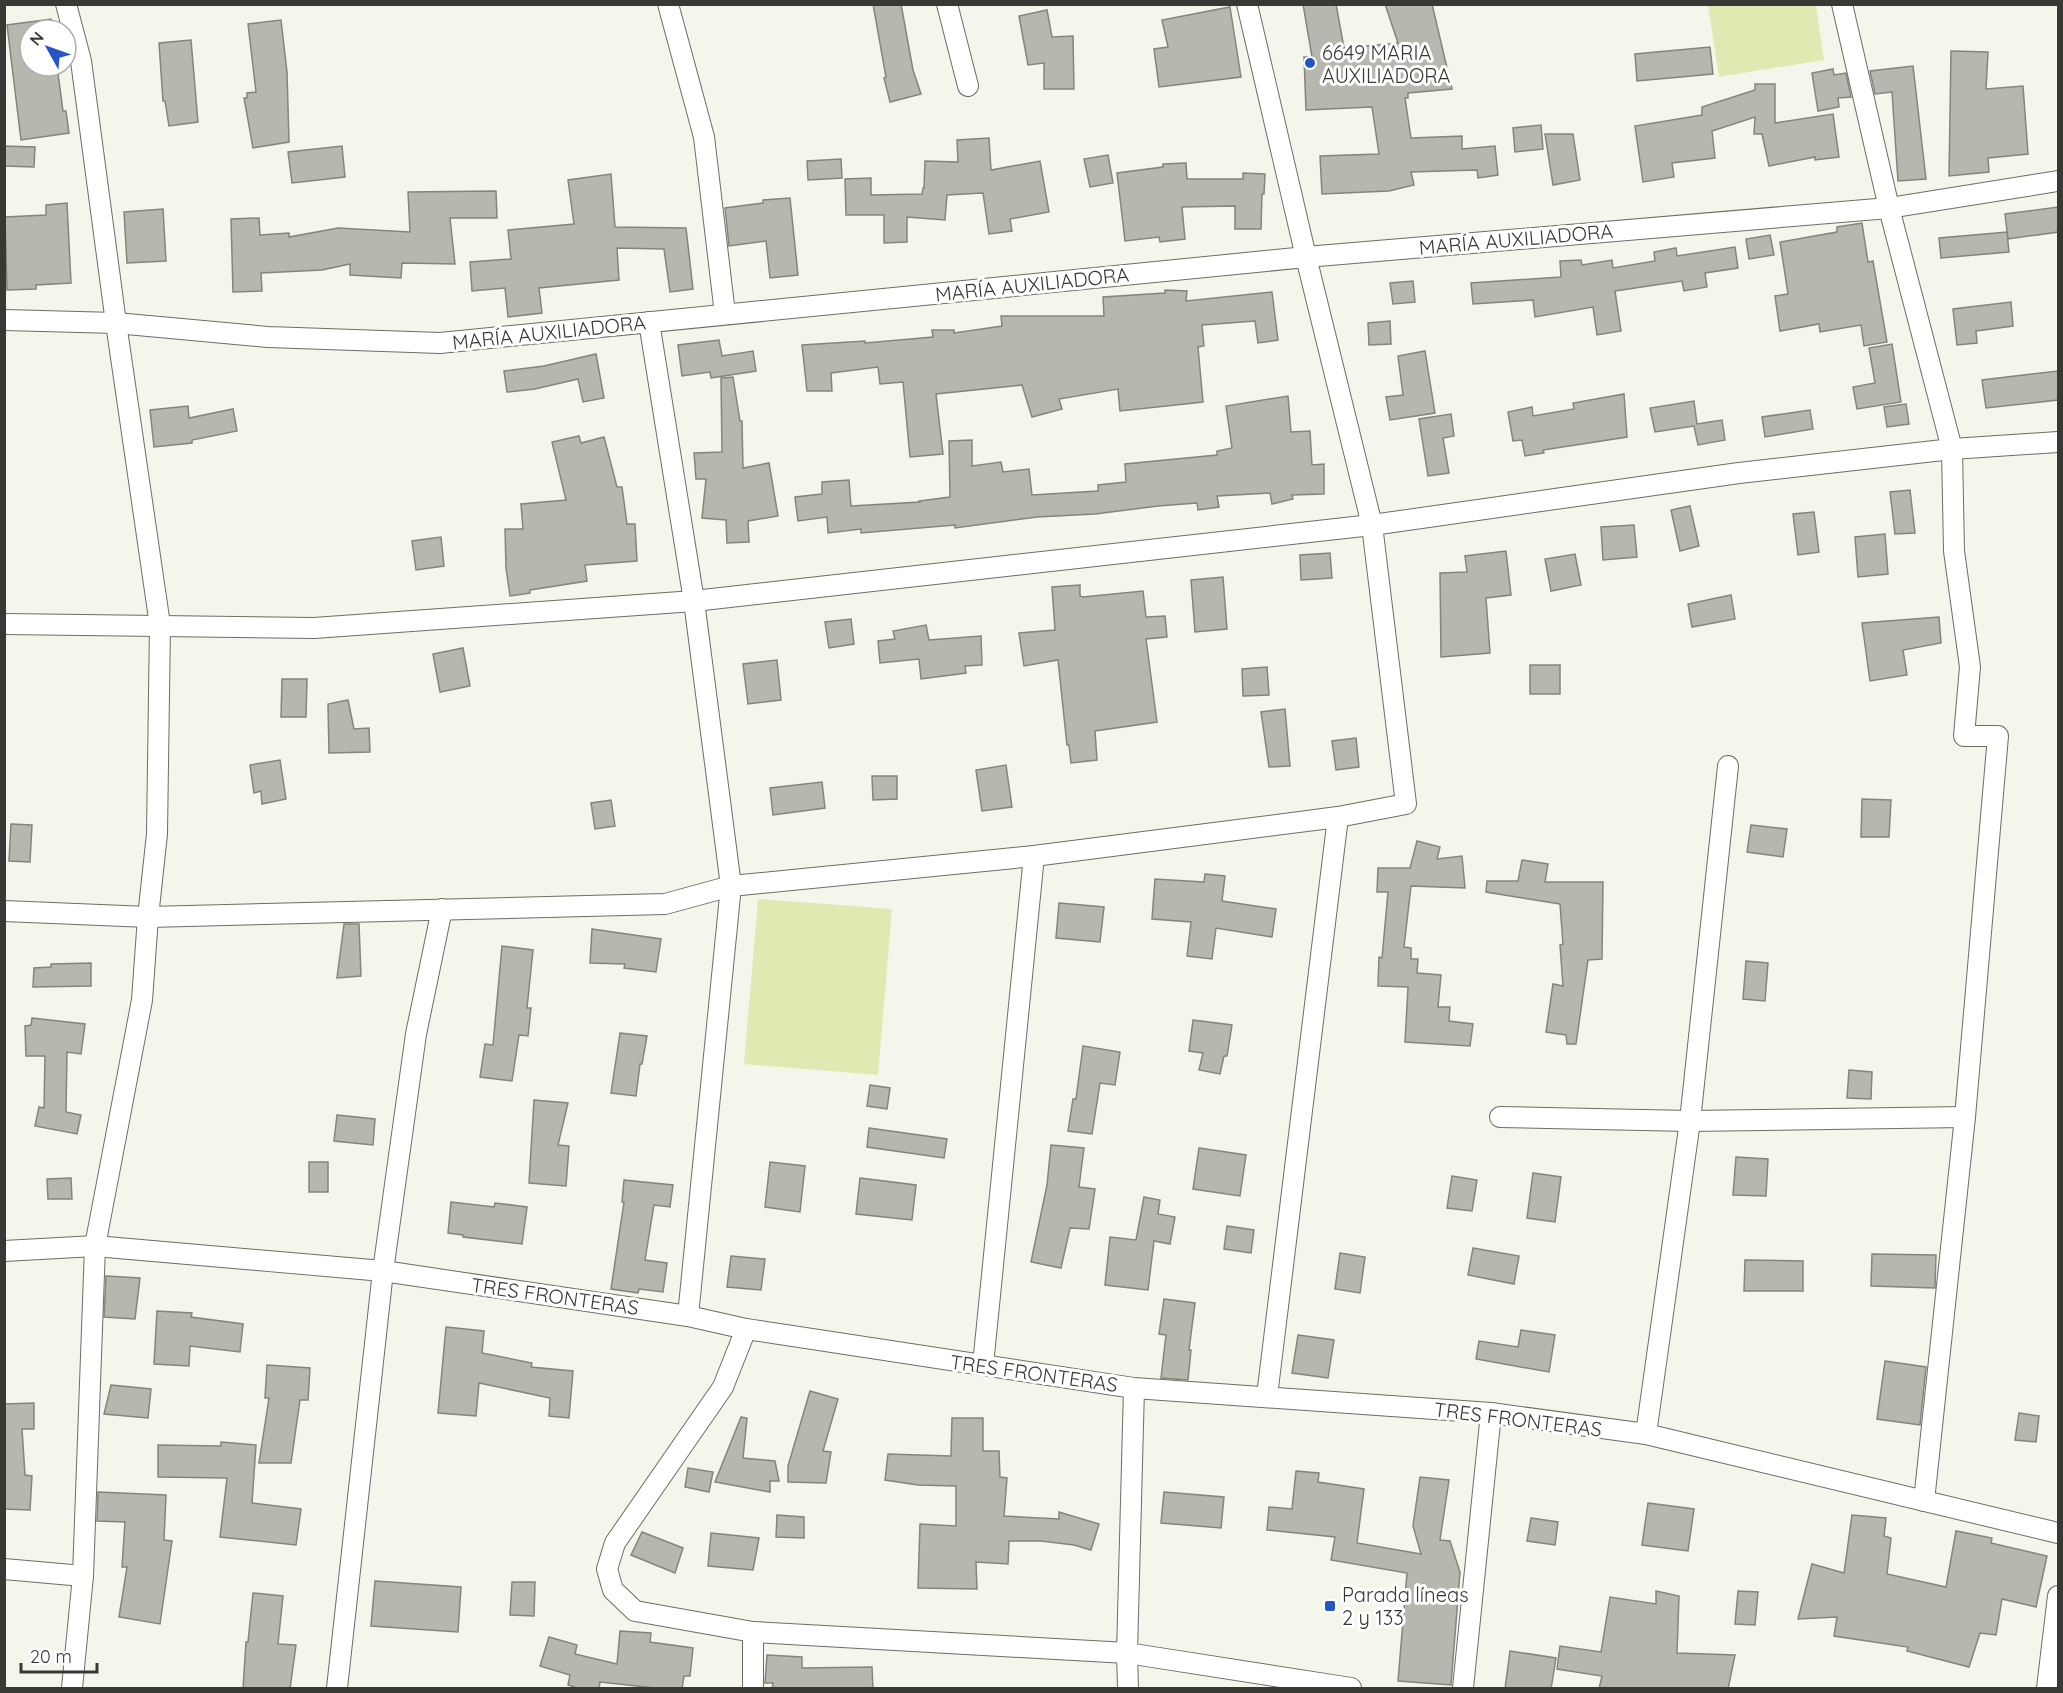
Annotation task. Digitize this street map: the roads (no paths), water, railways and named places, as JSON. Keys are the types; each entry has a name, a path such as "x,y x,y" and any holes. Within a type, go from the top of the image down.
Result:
{"street":[{"path":"66,4 81,61 160,626 157,834 142,1000 95,1246 83,1576 72,1689"},
{"path":"668,4 704,137 725,314"},
{"path":"946,4 968,86"},
{"path":"4,911 148,917 664,904 731,886 1034,856 1338,817 1406,804 1372,525 1247,4"},
{"path":"1842,4 1889,208 1952,449 1954,551 1970,667 1964,736 1998,736 1965,1117 1924,1501"},
{"name":"MARÍA AUXILIADORA","path":"4,320 116,323 268,337 440,343 1306,257 1889,208 2058,181"},
{"path":"649,321 694,601 731,886 688,1316"},
{"path":"4,624 314,628 694,601 1372,525 1739,473 1952,449 2058,442"},
{"path":"1646,1434 1689,1122 1728,766"},
{"path":"1267,1396 1338,817"},
{"path":"982,1365 1034,856"},
{"path":"337,1689 383,1271 416,1034 442,909"},
{"path":"1500,1117 1689,1122 1965,1117"},
{"name":"TRES FRONTERAS","path":"4,1251 95,1246 383,1271 688,1316 746,1329 1134,1388 1491,1413 1646,1434 2058,1533"},
{"path":"746,1329 723,1387 615,1543 607,1569 613,1590 635,1611 753,1632 1126,1653 1352,1689"},
{"path":"1128,1689 1126,1653 1134,1388"},
{"path":"1463,1689 1491,1413"},
{"path":"4,1569 83,1576"},
{"path":"2047,1689 2058,1596"},
{"path":"753,1632 753,1689"}],"place":[{"name":"6649 MARIA AUXILIADORA","path":"1310,63"},
{"name":"Parada líneas 2 y 133","path":"1330,1606"}]}
